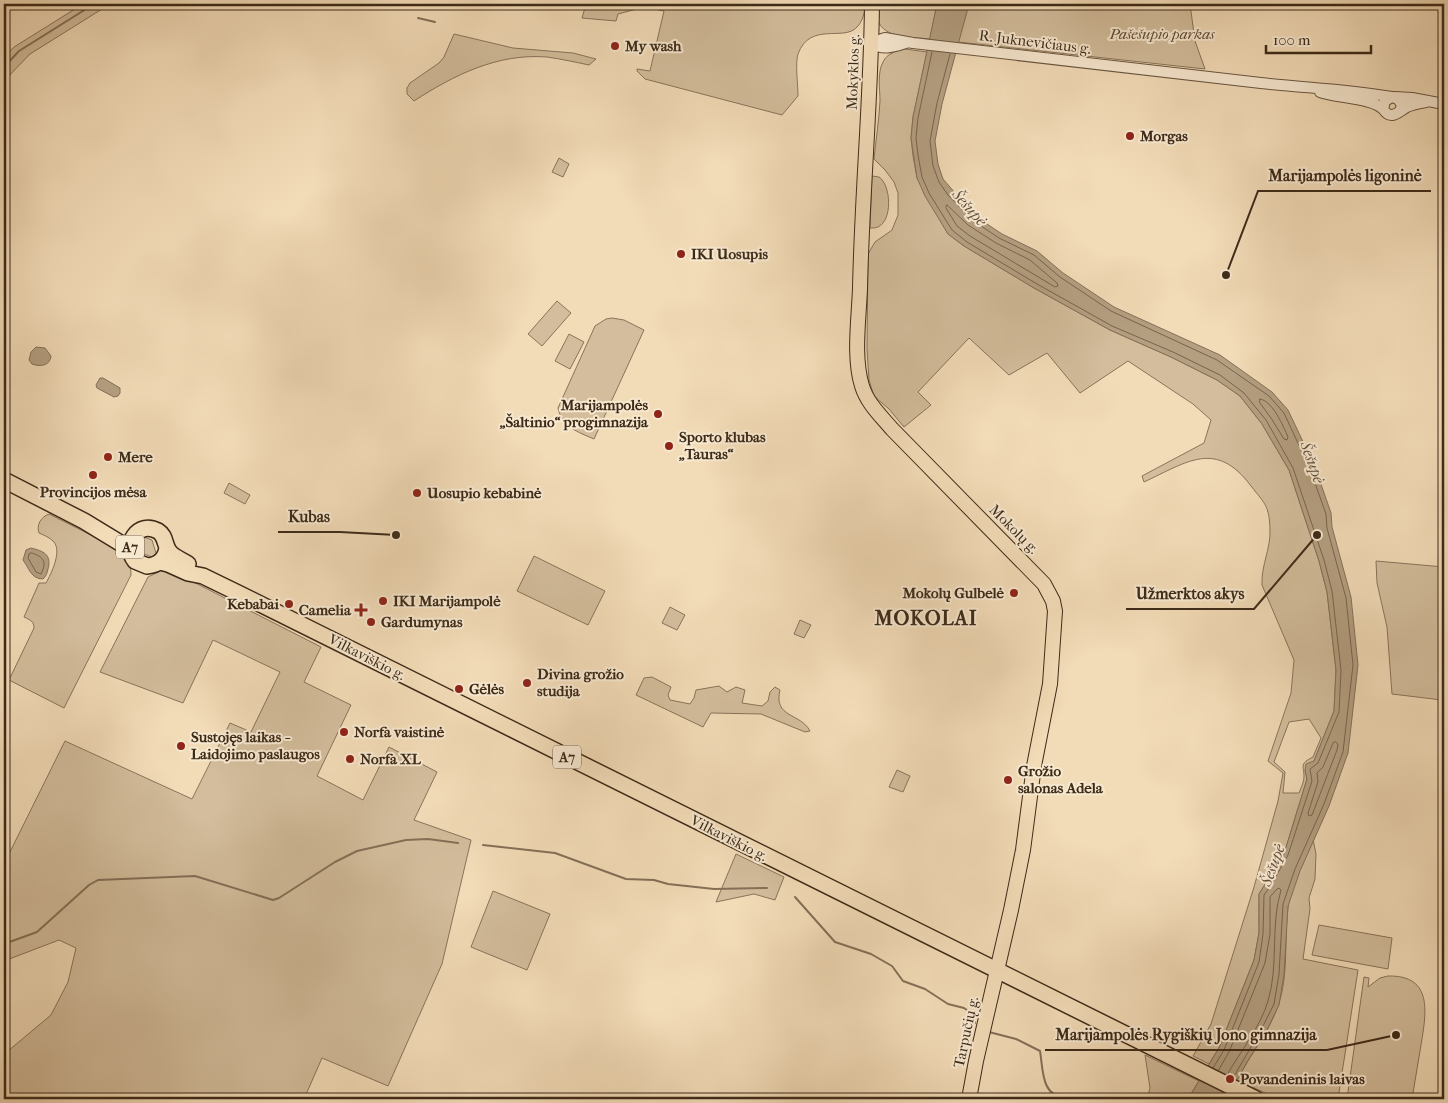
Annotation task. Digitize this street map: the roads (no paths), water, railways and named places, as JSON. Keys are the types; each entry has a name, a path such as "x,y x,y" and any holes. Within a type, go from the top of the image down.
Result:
{"highway":[{"name":"Vilkaviškio g.","path":"4,480 84,521 130,549 135,561 143,565 152,566 160,562 188,573 203,576"},
{"name":"Vilkaviškio g.","path":"84,521 125,534 135,534 146,529 157,531 165,538 167,548 171,553 203,576 1251,1097"},
{"name":"A7","path":"130,549 130,541 135,534"},
{"name":"A7","path":"160,562 167,548"}],"main road":[{"name":"Mokyklos g.","path":"867,141 872,4"},
{"name":"Mokolų g.","path":"867,141 861,238 858,344 862,388 872,405 892,429 1044,584 1053,601 1055,611 1052,663 1034,766 1023,850 996,971"},
{"name":"Tarpučių g.","path":"969,1099 996,971"}],"street":[{"path":"871,44 885,38 877,32 872,22"},
{"name":"R. Juknevičiaus g.","path":"885,38 910,43 1309,89 1334,96 1374,103 1383,109"},
{"name":"R. Juknevičiaus g.","path":"890,48 910,43"},
{"path":"871,44 876,47 890,48"},
{"path":"869,76 880,56 890,48"},
{"name":"R. Juknevičiaus g.","path":"1309,89 1327,88 1412,98 1444,104"},
{"path":"1394,97 1402,104 1400,111 1396,115 1391,116 1383,109 1385,101 1394,97"},
{"name":"R. Juknevičiaus g.","path":"1400,111 1412,105 1426,102"}],"water":[{"path":"937,4 969,4 942,104 935,141 938,164 943,179 975,216 1002,234 1037,251 1063,273 1114,307 1220,355 1272,392 1288,410 1315,467 1331,513 1332,527 1351,597 1358,665 1348,753 1329,806 1300,871 1288,906 1284,975 1279,1005 1267,1030 1227,1099 1188,1099 1219,1048 1254,960 1259,933 1259,894 1284,854 1307,779 1306,764 1314,761 1334,711 1336,670 1327,592 1319,561 1289,470 1262,424 1240,396 1217,380 1110,330 1034,288 964,246 948,234 925,196 917,178 911,138 913,117"},
{"path":"36,347 45,348 51,356 47,364 35,365 29,360 31,352"},
{"path":"100,378 120,388 118,396 114,397 97,388 96,385"},
{"path":"31,548 43,552 48,557 48,569 43,579 33,575 23,560 26,550"}],"waterway":[{"path":"4,67 19,51 94,4"},
{"path":"418,18 435,22"},
{"path":"4,944 37,932 89,885 98,880 195,876 273,900 335,862 357,851 406,840 428,839 458,843"},
{"path":"483,845 555,853 626,879 654,880 668,884 714,889 767,888"},
{"path":"795,897 835,942 871,954 892,966 903,981 925,989 948,1004 964,1008 971,1013 975,1023"},
{"path":"989,1032 1016,1039 1040,1051 1045,1081 1052,1093 1058,1096 1080,1096 1089,1099"}],"place":[{"name":"My wash","path":"615,46"},
{"name":"Morgas","path":"1130,136"},
{"name":"IKI Uosupis","path":"681,254"},
{"name":"Marijampolės ligoninė","path":"1226,275"},
{"name":"Marijampolės „Šaltinio“ progimnazija","path":"658,414"},
{"name":"Sporto klubas „Tauras“","path":"669,446"},
{"name":"Mere","path":"108,457"},
{"name":"Provincijos mėsa","path":"93,475"},
{"name":"Uosupio kebabinė","path":"417,493"},
{"name":"Kubas","path":"396,535"},
{"name":"Užmerktos akys","path":"1317,535"},
{"name":"Mokolų Gulbelė","path":"1014,593"},
{"name":"IKI Marijampolė","path":"383,601"},
{"name":"Kebabai","path":"289,604"},
{"name":"Camelia","path":"361,610"},
{"name":"Gardumynas","path":"371,622"},
{"name":"Divina grožio studija","path":"527,683"},
{"name":"Gėlės","path":"459,689"},
{"name":"Norfa vaistinė","path":"344,732"},
{"name":"Sustojęs laikas - Laidojimo paslaugos","path":"181,746"},
{"name":"Norfa XL","path":"350,759"},
{"name":"Grožio salonas Adela","path":"1008,780"},
{"name":"Marijampolės Rygiškių Jono gimnazija","path":"1396,1035"},
{"name":"Povandeninis laivas","path":"1230,1079"}],"district":[{"name":"MOKOLAI","path":"926,618"}],"park label":[{"name":"Pašešupio parkas","path":"1162,34"}],"water label":[{"name":"Šešupė","path":"970,207"},
{"name":"Šešupė","path":"1313,462"},
{"name":"Šešupė","path":"1272,865"}]}
